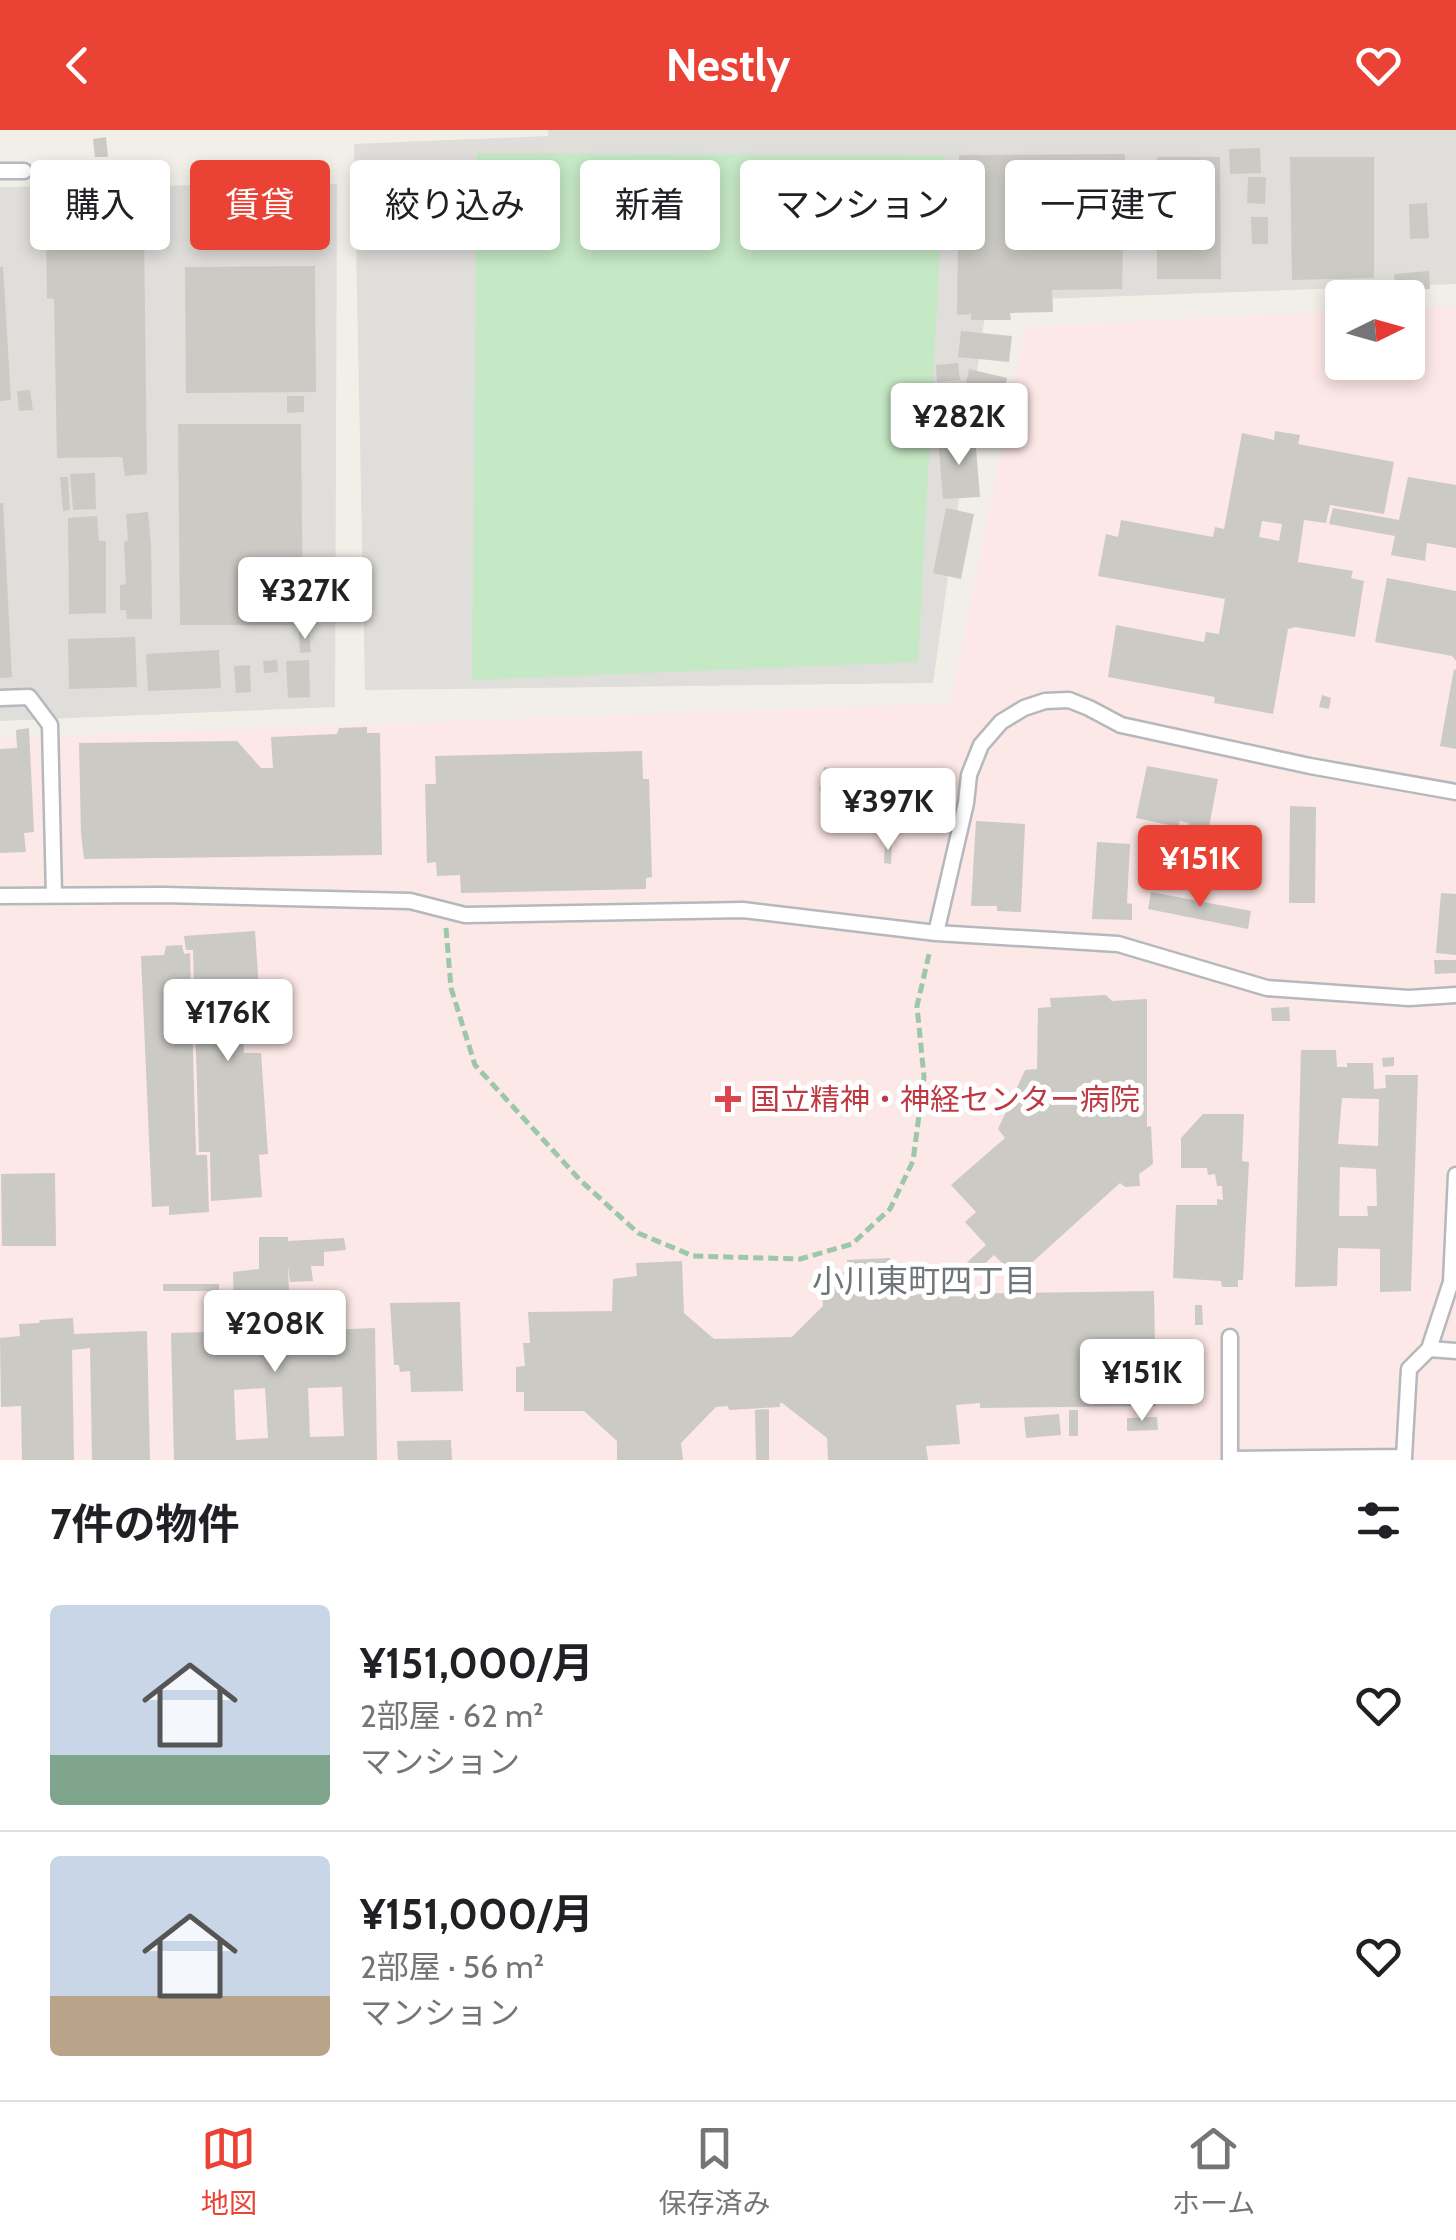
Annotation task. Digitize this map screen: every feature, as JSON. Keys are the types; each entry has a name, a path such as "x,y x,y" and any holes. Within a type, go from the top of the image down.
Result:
{"lane":[{"path":"0,171 24,171"},
{"path":"0,698 29,697 50,725 54,895"},
{"path":"936,933 969,775 981,745 1001,722 1045,701 1069,700 1121,726 1456,792"},
{"path":"0,896 410,900 466,915 743,910 936,933 1118,944 1268,988 1410,998 1456,995"},
{"path":"1230,1337 1230,1458 1404,1458 1409,1369 1428,1349 1451,1282 1456,1174"},
{"path":"1428,1349 1456,1351"}],"path":[{"path":"445,909 451,988 475,1065 580,1180 638,1233 693,1256 800,1259 852,1244 890,1209 913,1161 924,1078 917,1006 924,966 936,933"}],"shaded area":[{"path":"548,130 1456,130 1456,284 1425,285 1425,280 1325,280 1325,289 987,301 933,683 365,690 356,250 560,250 560,160 354,160 354,144 548,136"},
{"path":"330,184 337,184 335,707 0,721 0,187 30,187 30,250 170,250 170,185 190,185 190,250 330,250"},
{"name":"国立精神・神経センター病院","path":"1456,306 1456,1460 0,1460 0,738 951,703 1025,327 1325,312 1325,380 1425,380 1425,307"}],"green space":[{"path":"477,153 945,156 945,160 740,160 740,250 940,250 918,662 472,680 476,250 560,250 560,160 477,160"}],"building":[{"path":"106,137 108,157 95,157 93,139"},
{"path":"1260,148 1261,173 1230,174 1229,149"},
{"path":"1125,154 1125,160 1005,160 1005,250 1123,250 1122,289 1052,290 1053,312 1010,313 1011,320 971,320 971,314 957,315 958,250 985,250 985,160 959,160 959,155"},
{"path":"1220,157 1221,279 1157,279 1157,250 1215,250 1215,160 1157,160"},
{"path":"1290,157 1374,157 1374,278 1292,280"},
{"path":"1248,177 1266,177 1265,204 1247,203"},
{"path":"1427,203 1429,238 1410,239 1409,204"},
{"path":"1251,217 1268,217 1268,244 1252,244"},
{"path":"46,250 144,250 147,474 125,476 122,457 57,458 54,299 47,298"},
{"path":"315,266 316,392 186,393 185,267"},
{"path":"0,267 11,400 0,401"},
{"path":"1429,271 1430,289 1425,289 1425,280 1395,280 1394,274"},
{"path":"961,331 1012,336 1009,362 958,357"},
{"path":"958,363 960,380 937,382 936,365"},
{"path":"969,369 1007,378 996,429 958,420"},
{"path":"30,390 33,410 19,411 17,391"},
{"path":"287,396 304,396 304,412 287,413"},
{"path":"178,424 301,424 303,625 180,625"},
{"path":"1275,431 1300,435 1298,444 1394,462 1384,514 1330,505 1326,523 1304,520 1298,562 1353,571 1351,578 1364,581 1355,637 1288,629 1273,714 1214,703 1215,697 1108,677 1116,625 1204,642 1206,632 1219,634 1225,599 1098,576 1106,534 1118,537 1121,520 1213,537 1215,527 1224,529 1242,433 1274,440","holes":["1262,521 1282,524 1279,541 1259,537"]},
{"path":"975,436 980,497 943,499 938,438"},
{"path":"95,473 96,509 73,510 70,474"},
{"path":"60,477 68,477 70,510 63,511"},
{"path":"1408,477 1456,485 1456,548 1427,543 1425,561 1391,555 1395,536 1329,524 1333,508 1399,520"},
{"path":"0,503 12,677 0,678"},
{"path":"946,508 974,514 961,579 933,573"},
{"path":"148,512 152,619 127,619 126,610 120,610 120,585 126,584 126,514"},
{"path":"97,516 99,541 106,541 106,613 69,614 68,518"},
{"path":"1387,578 1456,591 1456,661 1452,656 1375,642"},
{"path":"309,631 311,652 300,653 299,632"},
{"path":"135,637 137,687 69,689 68,639"},
{"path":"219,650 221,688 148,691 146,654"},
{"path":"277,660 278,672 264,673 263,661"},
{"path":"309,660 310,697 288,698 286,661"},
{"path":"250,665 251,692 236,693 234,666"},
{"path":"1456,670 1456,749 1440,746"},
{"path":"1322,695 1331,698 1329,709 1319,707"},
{"path":"367,727 367,733 380,733 382,855 84,859 79,743 237,741 261,768 273,768 271,737 337,734 339,728"},
{"path":"29,728 34,832 24,833 26,852 0,853 0,749 17,748 16,730"},
{"path":"642,751 643,779 649,779 652,877 646,878 646,889 461,893 460,875 437,876 436,862 427,863 425,784 436,784 435,756"},
{"path":"1147,766 1218,779 1208,833 1188,829 1189,823 1180,821 1178,827 1136,818"},
{"path":"824,767 898,779 894,804 833,798 832,793 819,791"},
{"path":"1290,806 1316,807 1315,903 1289,903"},
{"path":"976,821 1025,824 1021,912 997,911 997,906 971,906"},
{"path":"1097,842 1130,844 1127,903 1132,904 1132,920 1092,919"},
{"path":"885,843 892,843 891,864 884,863"},
{"path":"1151,892 1251,911 1248,929 1148,909"},
{"path":"1441,893 1456,894 1456,955 1436,953"},
{"path":"255,931 260,1004 241,1007 244,1053 261,1053 268,1154 259,1155 262,1197 211,1201 210,1152 199,1152 193,950 186,950 184,936"},
{"path":"182,945 184,954 190,953 196,1155 207,1155 209,1212 169,1215 169,1206 152,1207 141,956 164,955 166,946"},
{"path":"1434,960 1456,960 1456,973 1435,974"},
{"path":"1106,995 1112,1001 1147,999 1147,1127 1151,1126 1153,1164 1139,1174 1140,1186 1125,1187 1120,1183 1016,1277 994,1255 952,1294 1154,1291 1156,1406 956,1405 960,1444 926,1446 928,1460 828,1460 827,1438 782,1403 780,1407 716,1407 681,1443 683,1460 617,1460 617,1441 584,1411 524,1411 524,1392 516,1392 516,1367 525,1366 523,1343 530,1343 528,1312 612,1311 613,1279 637,1276 636,1263 682,1261 684,1313 714,1339 792,1337 823,1306 821,1274 848,1272 847,1260 890,1258 892,1295 937,1294 986,1245 965,1222 976,1212 951,1185 1005,1138 998,1129 1025,1070 1037,1069 1038,1008 1051,1007 1050,998"},
{"path":"1289,1007 1290,1021 1272,1021 1271,1008"},
{"path":"1301,1050 1336,1050 1337,1067 1373,1063 1374,1089 1386,1088 1385,1075 1418,1075 1411,1291 1380,1292 1380,1249 1338,1248 1337,1286 1295,1287","holes":["1342,1098 1379,1099 1378,1146 1338,1144","1340,1167 1376,1169 1377,1206 1367,1206 1368,1216 1339,1216"]},
{"path":"1394,1057 1394,1066 1383,1067 1382,1058"},
{"path":"1203,1114 1244,1114 1242,1161 1249,1162 1243,1280 1238,1280 1238,1287 1222,1287 1221,1281 1173,1278 1176,1205 1217,1205 1217,1199 1223,1200 1222,1186 1217,1186 1215,1174 1208,1175 1207,1168 1181,1168 1181,1138"},
{"path":"55,1173 56,1246 2,1246 1,1174"},
{"path":"259,1237 288,1237 288,1241 344,1238 346,1250 324,1252 324,1266 311,1266 313,1281 290,1282 288,1265 290,1319 300,1318 301,1331 375,1328 377,1460 174,1460 171,1333 244,1331 243,1321 270,1320 270,1315 234,1317 233,1272 259,1269","holes":["342,1387 344,1436 310,1437 308,1388","265,1388 268,1438 236,1440 234,1390"]},
{"path":"163,1284 219,1284 219,1291 163,1291"},
{"path":"460,1302 463,1391 411,1392 410,1371 400,1372 399,1365 394,1365 390,1303"},
{"path":"1195,1305 1202,1305 1203,1325 1195,1325"},
{"path":"73,1318 74,1334 147,1331 150,1460 92,1460 90,1348 72,1350 74,1460 22,1460 21,1406 1,1407 0,1338 20,1336 19,1324"},
{"path":"769,1409 769,1460 756,1460 755,1410"},
{"path":"1069,1410 1078,1410 1078,1436 1069,1436"},
{"path":"1059,1414 1061,1435 1026,1438 1024,1417"},
{"path":"1157,1417 1158,1430 1127,1431 1127,1418"},
{"path":"451,1440 452,1460 398,1460 397,1441"}],"place":[{"name":"国立精神・神経センター病院","path":"728,1099"}],"district":[{"name":"小川東町四丁目","path":"924,1280"}]}
